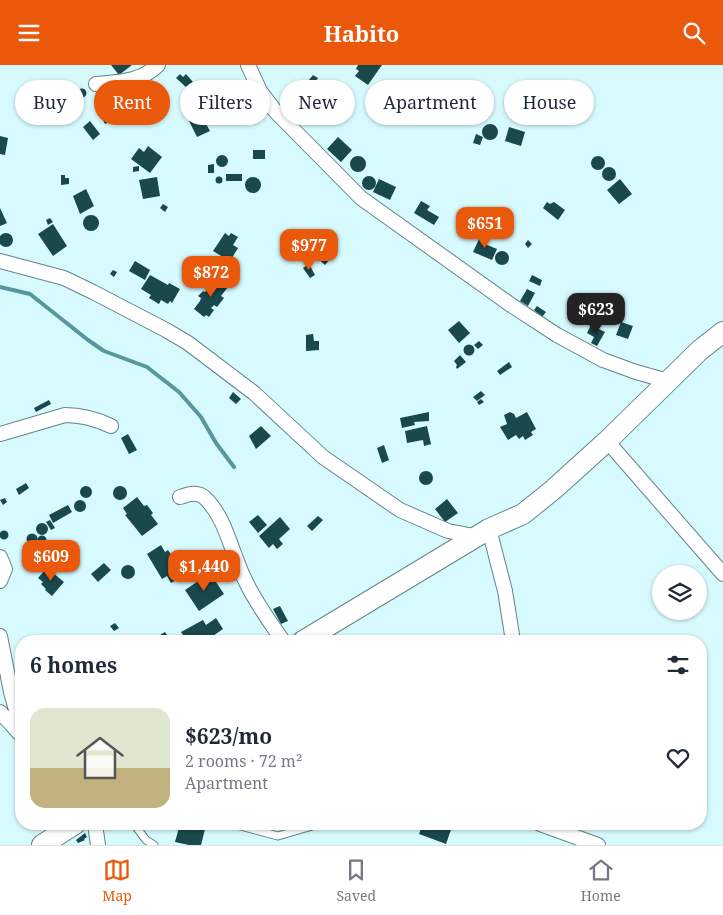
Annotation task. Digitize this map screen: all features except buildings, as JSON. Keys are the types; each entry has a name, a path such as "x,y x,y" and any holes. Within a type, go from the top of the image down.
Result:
{"street":[{"path":"129,80 141,77 158,65"},
{"path":"248,65 260,91 276,112 361,198 511,305 557,335 603,360 668,381"},
{"path":"0,261 64,279 93,291 166,330 188,343 254,393 322,457 400,510 448,531 474,536 523,514 554,489 607,441 700,351 723,332"},
{"path":"0,435 65,415 93,418 111,426"},
{"path":"607,441 723,574"},
{"path":"180,497 191,493 199,494 205,498 221,523 244,580 279,635"},
{"path":"313,635 489,529"},
{"path":"489,529 505,591 512,635"},
{"path":"0,557 5,569 0,581"},
{"path":"0,635 15,706"},
{"path":"0,712 15,728"},
{"path":"42,845 66,830"},
{"path":"95,830 98,845"},
{"path":"557,830 598,845"}],"lane":[{"path":"138,830 146,840 154,845"},
{"path":"256,830 278,836 300,830"}],"waterway":[{"path":"0,287 30,294 104,351 147,367 179,392 201,417 216,443 234,467"}]}
